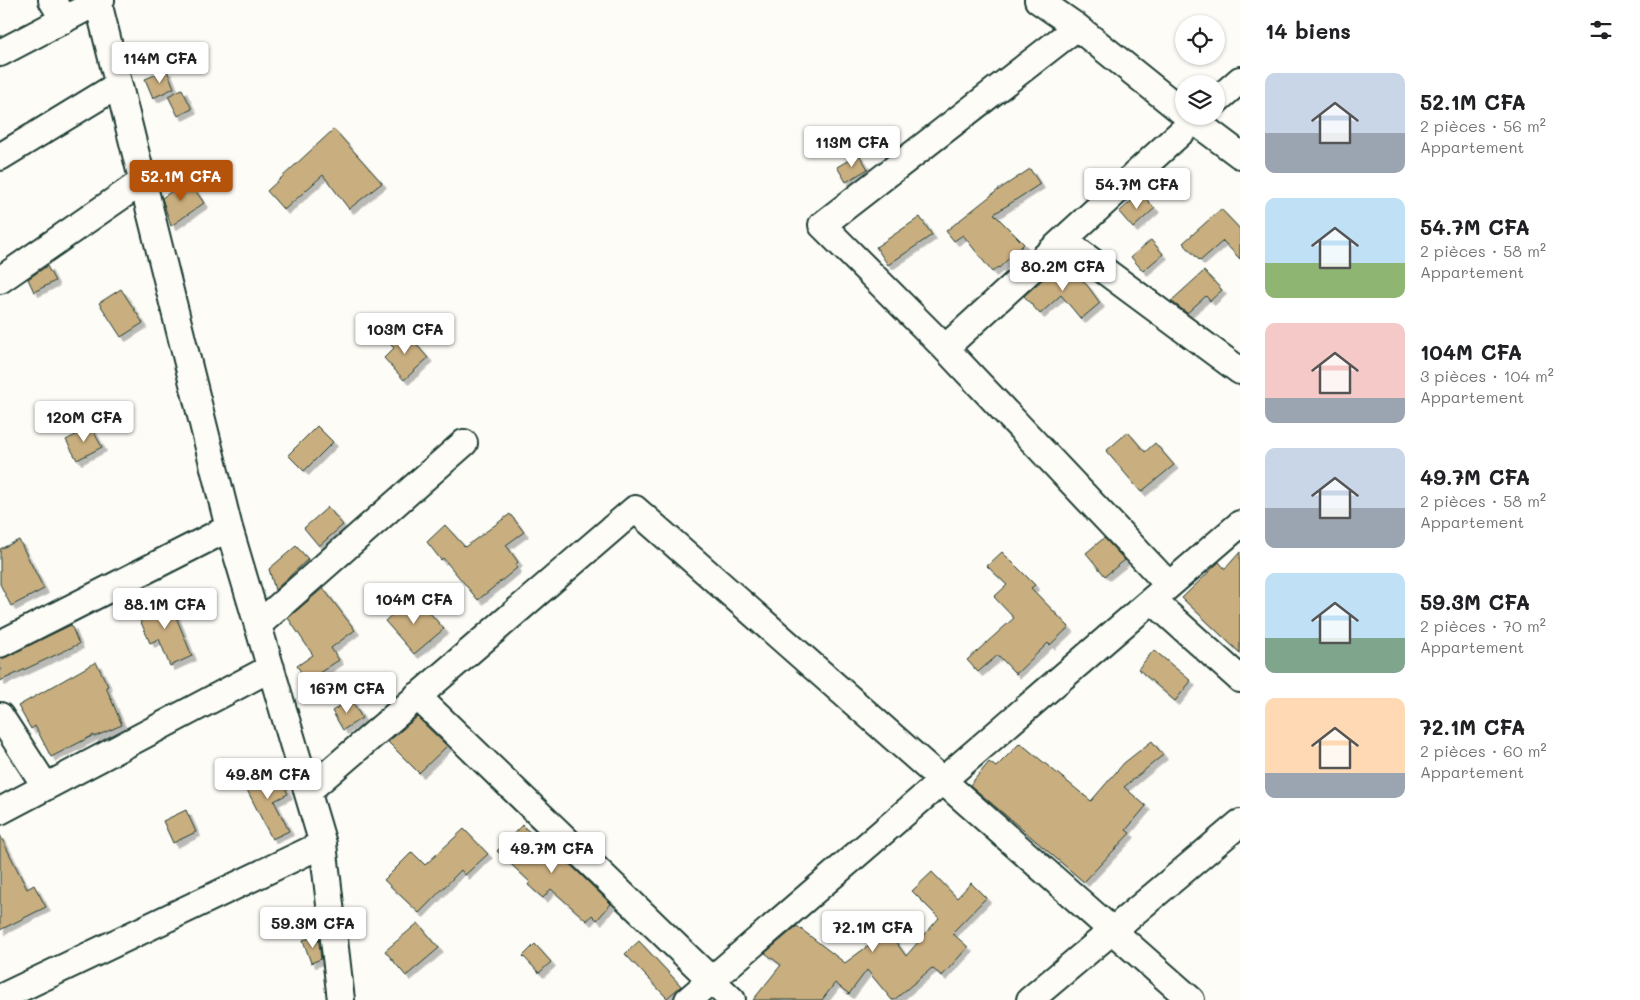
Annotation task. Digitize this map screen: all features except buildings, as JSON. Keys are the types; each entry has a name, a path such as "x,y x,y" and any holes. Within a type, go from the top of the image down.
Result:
{"street":[{"path":"1038,0 1077,27 1175,104"},
{"path":"0,53 58,10 100,1 118,86 229,528 323,844 341,1000"},
{"path":"1077,27 822,225 945,348 1160,593 1240,679"},
{"path":"1225,93 1240,80"},
{"path":"0,157 118,86"},
{"path":"945,348 1063,240 1183,125"},
{"path":"1201,125 1240,155"},
{"path":"0,280 143,181"},
{"path":"1063,240 1240,371"},
{"path":"258,625 464,443"},
{"path":"308,791 636,509 1191,1000"},
{"path":"688,1000 710,979 1240,524"},
{"path":"0,644 229,528"},
{"path":"0,811 271,668"},
{"path":"417,696 732,1000"},
{"path":"0,716 46,787"},
{"path":"1030,1000 1240,823"},
{"path":"0,998 323,844"}]}
